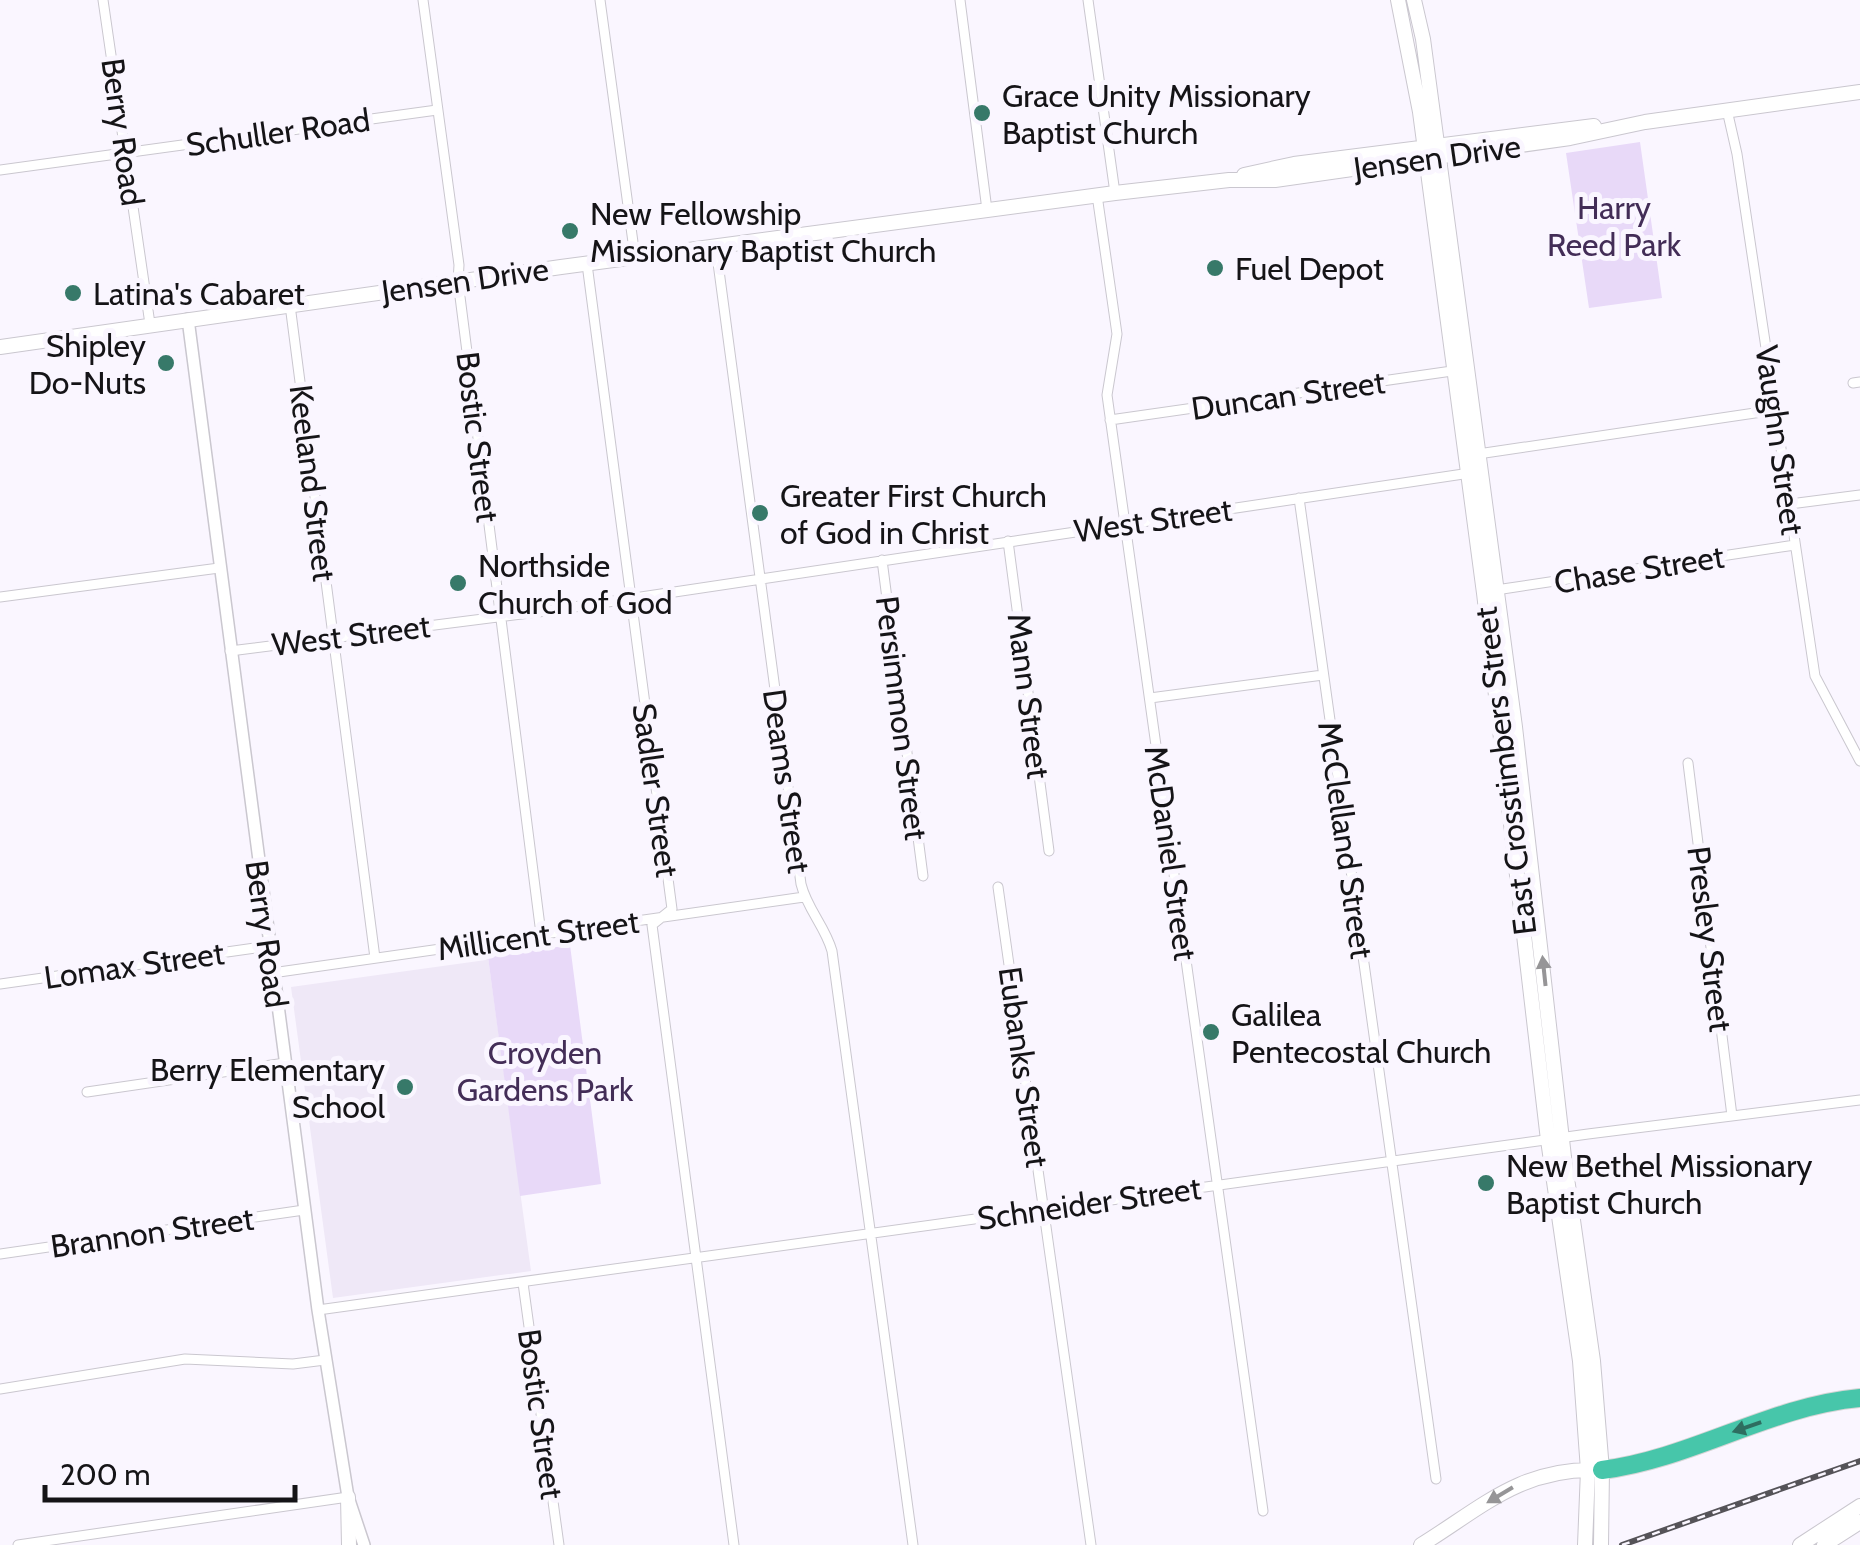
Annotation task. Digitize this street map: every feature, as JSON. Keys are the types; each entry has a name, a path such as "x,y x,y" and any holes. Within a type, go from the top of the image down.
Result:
{"highway":[{"path":"1595,1470 1656,1458 1834,1400 1860,1398"}],"main road":[{"name":"East Crosstimbers Street","path":"1408,5 1508,735 1534,878 1543,1037"},
{"name":"Jensen Drive","path":"0,347 1097,195 1570,138 1644,122 1860,92"},
{"name":"East Crosstimbers Street","path":"1459,370 1478,454 1474,473"},
{"name":"East Crosstimbers Street","path":"1508,735 1517,879 1543,1037 1586,1361 1601,1545"},
{"path":"1517,879 1534,878"},
{"name":"East Crosstimbers Street","path":"1584,1545 1595,1470"},
{"path":"1421,1545 1534,1476 1595,1470"},
{"path":"348,1497 348,1545"},
{"path":"1800,1545 1860,1506"},
{"path":"1824,1545 1860,1522"}],"street":[{"name":"Berry Road","path":"103,0 150,324"},
{"name":"Bostic Street","path":"423,0 541,934"},
{"path":"600,0 636,257"},
{"path":"960,0 987,210"},
{"path":"1088,0 1115,193"},
{"name":"Schuller Road","path":"0,170 437,110"},
{"name":"Vaughn Street","path":"1727,110 1737,154 1815,676 1860,761"},
{"name":"McDaniel Street","path":"1097,195 1117,334 1108,381 1110,420 1263,1511"},
{"name":"Deams Street","path":"716,248 804,897 828,936 832,951 913,1545"},
{"name":"Sadler Street","path":"588,264 672,909 652,929 734,1545"},
{"name":"Keeland Street","path":"290,305 375,958"},
{"name":"Berry Road","path":"188,319 325,1360 348,1497 364,1545"},
{"name":"Duncan Street","path":"1110,420 1459,370"},
{"path":"1478,454 1775,410"},
{"name":"West Street","path":"230,651 760,580 1474,473"},
{"path":"1790,504 1860,495"},
{"name":"McClelland Street","path":"1299,498 1436,1479"},
{"name":"Mann Street","path":"1008,541 1049,850"},
{"name":"Chase Street","path":"1490,592 1795,545"},
{"name":"Persimmon Street","path":"882,560 923,876"},
{"path":"0,597 219,568"},
{"path":"1150,698 1323,675"},
{"name":"Presley Street","path":"1688,762 1732,1116"},
{"name":"Eubanks Street","path":"998,887 1091,1545"},
{"name":"Millicent Street","path":"272,973 804,897"},
{"name":"Lomax Street","path":"0,984 268,946"},
{"path":"86,1092 285,1063"},
{"name":"Schneider Street","path":"318,1310 1044,1208 1860,1100"},
{"name":"Brannon Street","path":"0,1254 304,1210"},
{"name":"Bostic Street","path":"523,1283 559,1545"},
{"path":"0,1389 185,1359 293,1364 325,1360"},
{"path":"18,1545 348,1497"}],"shaded area":[{"name":"Berry Elementary School","path":"488,957 531,1271 333,1298 291,987"}],"green space":[{"name":"Harry Reed Park","path":"1640,142 1662,298 1589,308 1566,153"},
{"name":"Croyden Gardens Park","path":"570,945 601,1184 520,1196 488,957"}],"railway":[{"path":"1622,1545 1860,1461"}],"place":[{"name":"Grace Unity Missionary Baptist Church","path":"982,113"},
{"name":"New Fellowship Missionary Baptist Church","path":"570,231"},
{"name":"Fuel Depot","path":"1215,268"},
{"name":"Latina's Cabaret","path":"73,293"},
{"name":"Shipley Do-Nuts","path":"166,363"},
{"name":"Greater First Church of God in Christ","path":"760,513"},
{"name":"Northside Church of God","path":"458,583"},
{"name":"Galilea Pentecostal Church","path":"1211,1032"},
{"name":"Berry Elementary School","path":"405,1087"},
{"name":"New Bethel Missionary Baptist Church","path":"1486,1183"}]}
